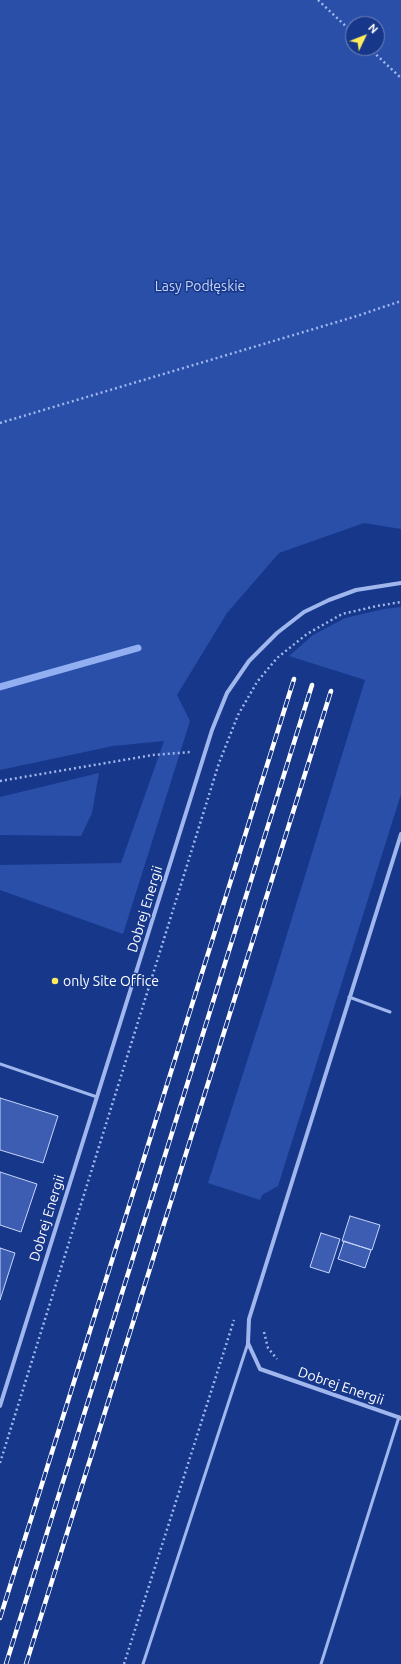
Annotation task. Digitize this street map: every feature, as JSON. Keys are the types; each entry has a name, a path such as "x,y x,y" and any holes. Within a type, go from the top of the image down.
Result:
{"street":[{"name":"Dobrej Energii","path":"0,1406 206,751 227,693 249,661 277,633 304,612 329,600 356,590 401,583"},
{"name":"Dobrej Energii","path":"400,1418 260,1369 248,1343 249,1319 401,834"}],"lane":[{"path":"349,997 390,1012"},
{"path":"0,1064 97,1097"},
{"path":"143,1664 248,1343"},
{"path":"321,1664 400,1418"}],"path":[{"path":"318,0 345,25"},
{"path":"378,56 401,78"},
{"path":"0,423 357,316 401,301"},
{"path":"0,1463 219,763 238,715 257,682 276,658 307,634 342,614 401,602"},
{"path":"0,781 153,754 206,751"},
{"path":"124,1664 235,1314 264,1324 264,1332 268,1348 278,1360"}],"green space":[{"name":"Lasy Podłęskie","path":"0,0 401,0 401,529 364,523 279,553 227,613 177,695 190,721 123,934 0,890 0,865 121,863 164,741 113,746 0,770"},
{"path":"401,607 401,794 278,1186 262,1195 260,1200 208,1183 273,980 365,680 289,656 313,635 345,618 384,609"},
{"path":"99,773 92,813 81,836 0,835 0,797"}],"building":[{"path":"0,1098 58,1116 43,1163 0,1150"},
{"path":"0,1172 37,1184 21,1232 0,1225"},
{"path":"350,1216 380,1225 372,1250 342,1241"},
{"path":"321,1233 340,1239 329,1273 310,1267"},
{"path":"344,1241 371,1250 365,1268 338,1259"},
{"path":"0,1248 15,1253 0,1300"}],"waterway":[{"path":"0,687 138,648"}],"railway":[{"path":"0,1618 294,679"},
{"path":"6,1664 312,685"},
{"path":"26,1664 331,691"}],"place":[{"name":"only Site Office","path":"55,981"}]}
